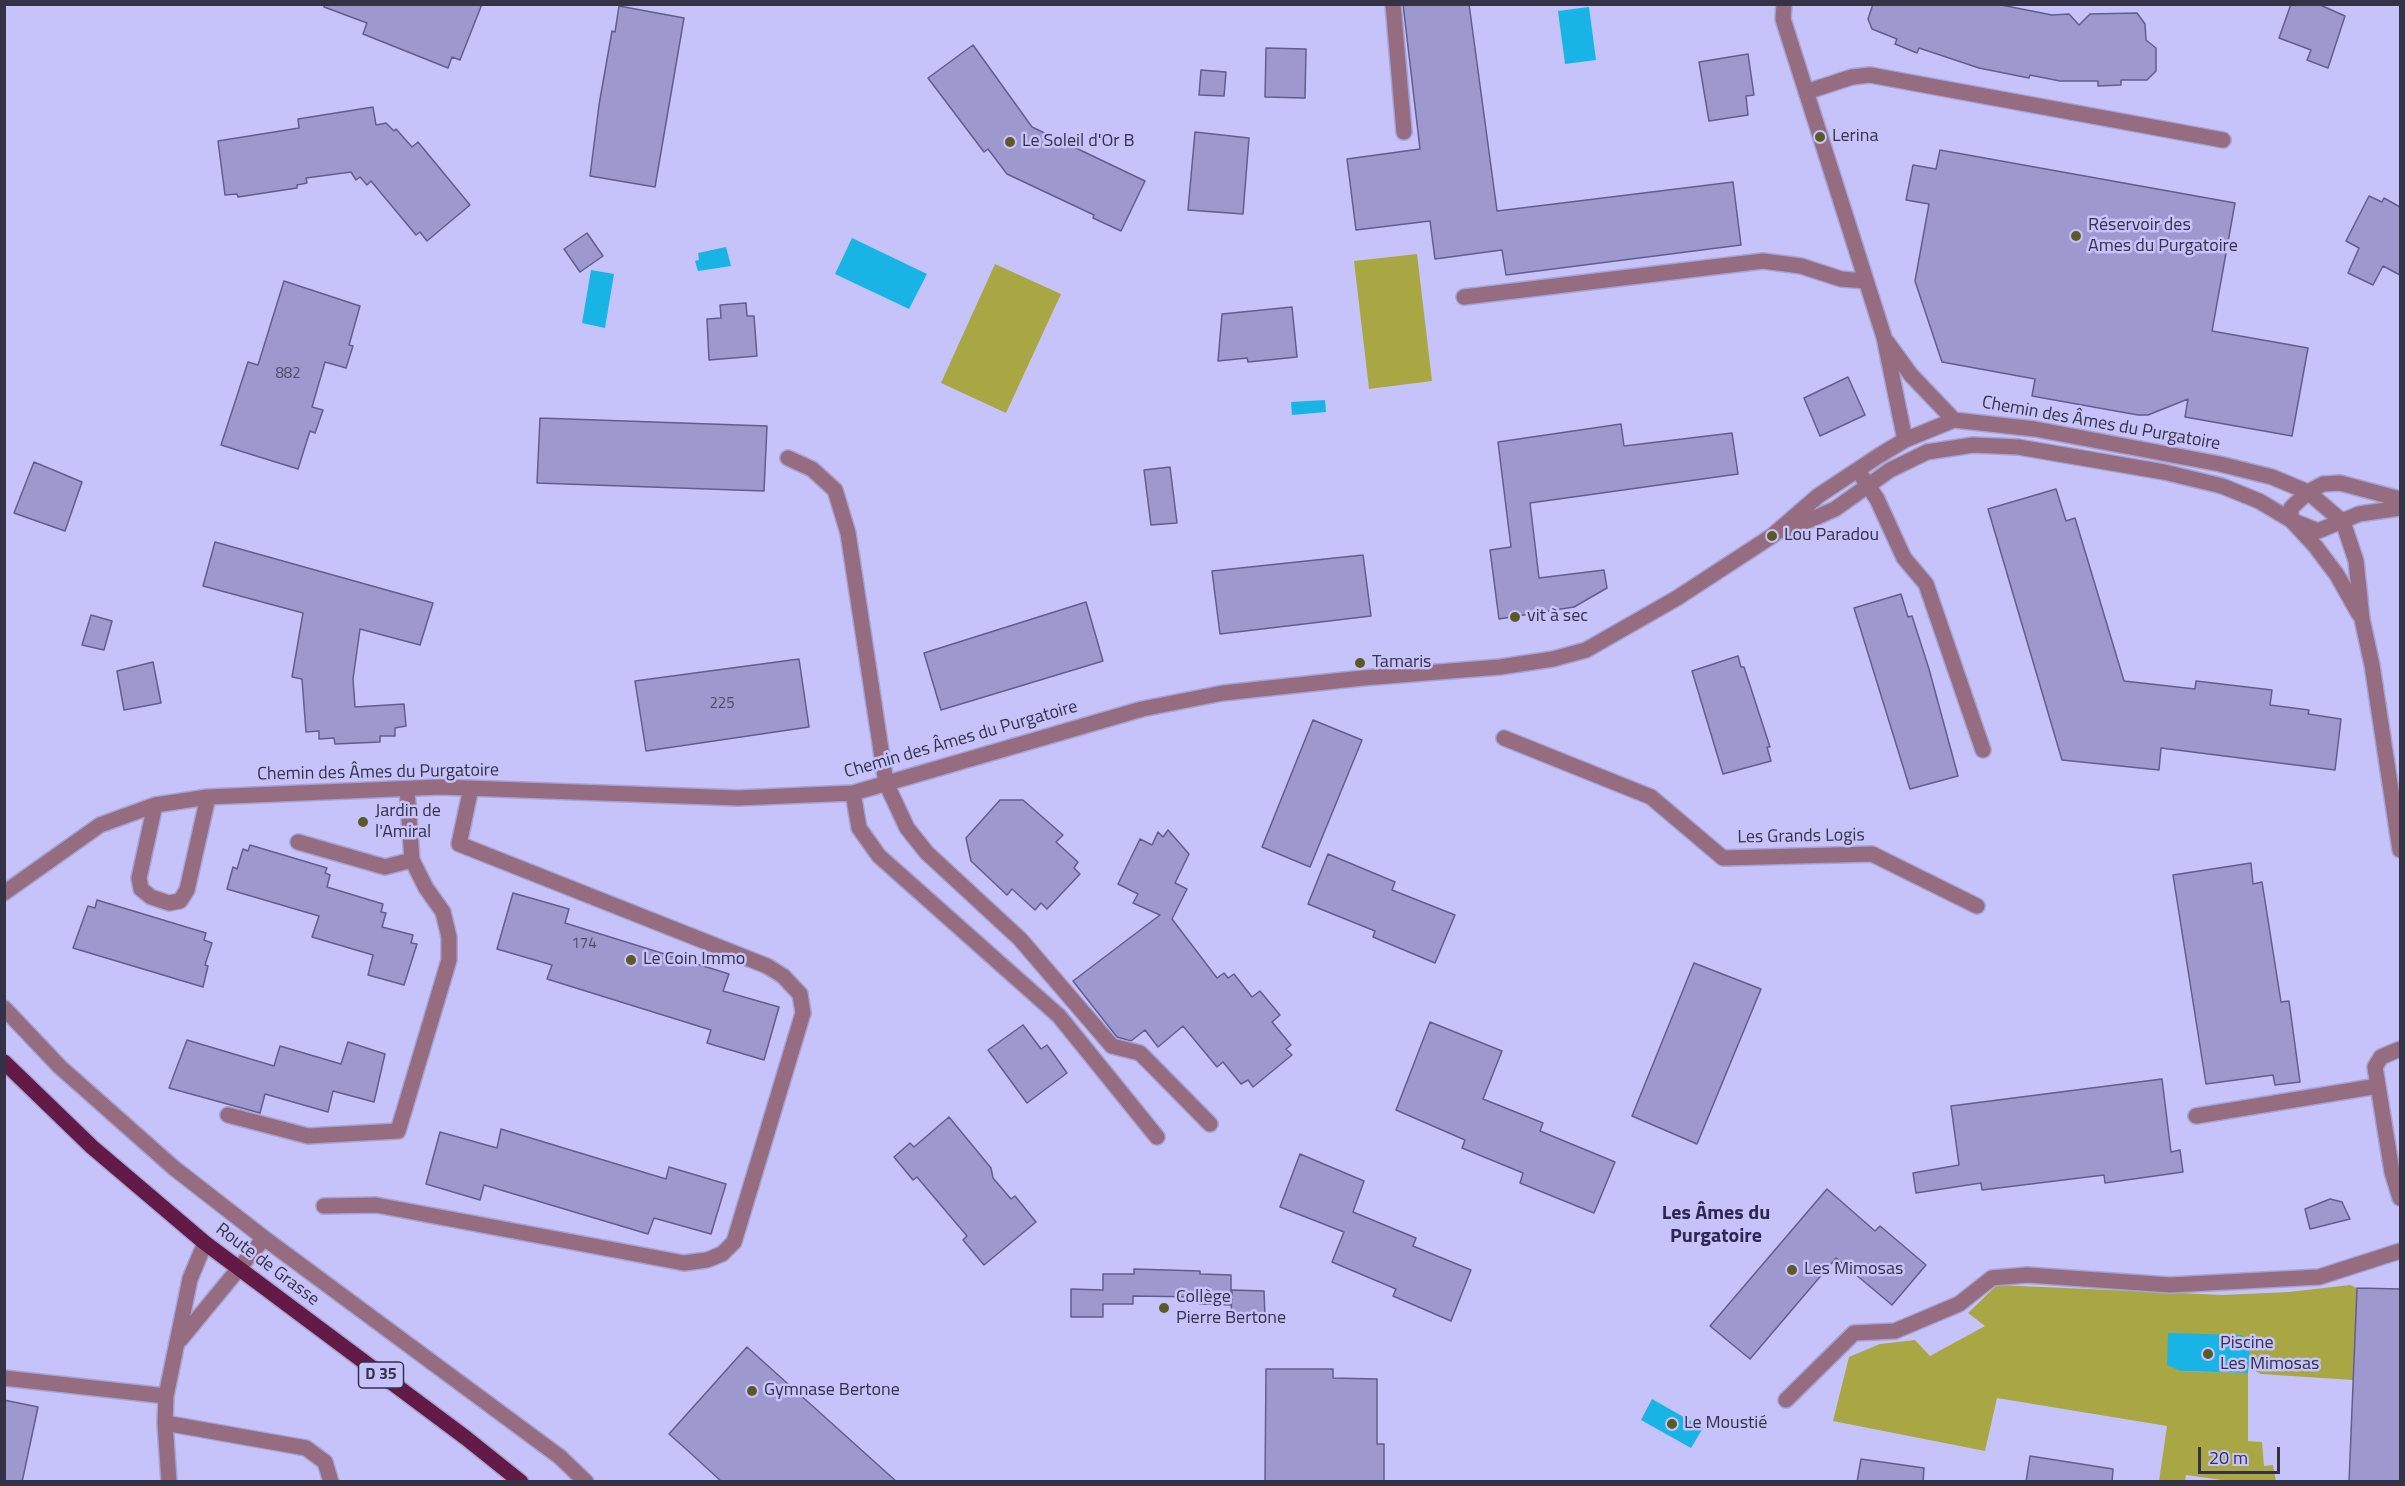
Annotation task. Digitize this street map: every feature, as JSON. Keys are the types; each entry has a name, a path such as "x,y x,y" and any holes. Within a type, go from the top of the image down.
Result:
{"main road":[{"name":"Route de Grasse","path":"4,1062 92,1147 205,1242 521,1482"}],"street":[{"path":"1394,4 1404,132"},
{"path":"1772,4 1783,12 1884,337 1905,440 1916,448 1932,450 1952,436 1954,420 1911,375 1884,337"},
{"path":"1806,92 1852,77 1870,75 2223,140"},
{"path":"1464,297 1763,261 1801,267 1841,279 1866,281"},
{"name":"Chemin des Âmes du Purgatoire","path":"4,893 100,825 155,805 208,797 407,789 471,788 738,798 852,793 1142,709 1222,693 1363,678 1500,667 1553,659 1586,650 1677,598 1772,536 1818,496 1858,470 1905,440 1954,420 2036,429 2220,464 2272,477 2308,492 2343,522 2356,561 2362,619 2372,665 2400,850"},
{"name":"Chemin des Âmes du Purgatoire","path":"1772,536 1835,509 1890,470 1932,450 1987,445 2018,447 2164,472 2222,486 2259,501 2291,520 2337,575 2362,619"},
{"path":"788,458 812,469 835,490 848,533 886,783 907,828 927,854 1020,939 1112,1046 1140,1053 1209,1124"},
{"path":"1858,470 1904,558 1926,584 1983,750"},
{"path":"2400,499 2340,483 2323,483 2308,492 2291,508 2291,520 2318,531 2359,514 2400,508"},
{"name":"Les Grands Logis","path":"1504,738 1651,797 1723,858 1872,854 1977,906"},
{"path":"324,1206 376,1205 684,1263 707,1260 722,1254 734,1242 803,1013 800,994 783,976 767,966 459,844 471,788"},
{"path":"228,1115 308,1136 398,1131 448,960 449,937 443,912 426,888 412,860 407,789"},
{"path":"852,793 859,828 879,856 1059,1016 1157,1137"},
{"path":"155,805 139,878 141,889 151,897 169,903 180,901 187,890 208,797"},
{"path":"298,842 385,867 412,860"},
{"path":"4,1008 60,1067 174,1168 264,1238 560,1457 586,1482"},
{"path":"2400,1049 2381,1057 2375,1067 2392,1172 2400,1198"},
{"path":"2196,1116 2378,1086"},
{"path":"178,1342 240,1270 264,1238"},
{"path":"169,1482 165,1423 166,1396 190,1279 205,1242"},
{"path":"1786,1400 1854,1333 1894,1331 1959,1304 1992,1278 2027,1275 2170,1285 2319,1277 2400,1251"},
{"path":"4,1378 166,1396"},
{"path":"165,1423 306,1448 325,1462 332,1482"}],"shaded area":[{"path":"1417,254 1432,381 1369,389 1354,261"},
{"path":"995,264 1061,294 1006,413 941,383"},
{"path":"1997,1285 2223,1295 2289,1292 2350,1285 2357,1288 2353,1380 2261,1374 2248,1367 2250,1344 2181,1371 2248,1373 2248,1441 2262,1442 2264,1466 2273,1465 2276,1481 2229,1481 2186,1475 2185,1481 2159,1481 2167,1426 1997,1398 1985,1451 1833,1421 1849,1357 1880,1344 1915,1340 1930,1356 1985,1326 1968,1313"}],"water":[{"path":"1589,7 1596,60 1565,64 1558,11"},
{"path":"852,238 927,274 909,309 835,274"},
{"path":"726,247 731,266 698,271 695,261 699,260 698,253"},
{"path":"591,270 614,274 605,328 582,323"},
{"path":"1325,400 1326,412 1292,415 1291,402"},
{"name":"Piscine Les Mimosas","path":"2168,1333 2241,1335 2250,1344 2248,1373 2181,1371 2167,1365"},
{"name":"Le Moustié","path":"1652,1399 1703,1428 1691,1448 1641,1420"}],"building":[{"path":"325,4 482,4 460,60 452,57 448,68 363,34 367,23 324,7"},
{"path":"1403,4 1469,4 1497,211 1733,182 1741,245 1506,275 1502,250 1435,259 1430,221 1356,230 1347,159 1420,149"},
{"path":"1873,4 1996,4 2052,15 2069,14 2079,25 2090,14 2137,13 2145,24 2146,40 2156,48 2156,71 2147,80 2121,80 2121,85 2098,86 2098,81 2060,81 2030,75 2029,78 1979,68 1919,48 1917,53 1895,44 1897,39 1872,29 1868,19"},
{"path":"2291,4 2318,4 2345,16 2328,68 2307,60 2311,50 2279,38"},
{"path":"619,6 684,18 655,187 590,176 599,105 612,31 615,32"},
{"name":"Le Soleil d'Or B","path":"973,45 1032,127 1145,181 1121,231 1093,218 1094,215 1007,174 988,149 984,152 928,78"},
{"path":"1266,48 1306,49 1305,98 1265,97"},
{"path":"1748,54 1754,95 1746,96 1748,115 1709,121 1699,62"},
{"path":"1201,70 1226,72 1224,96 1199,95"},
{"path":"373,107 376,125 386,123 394,131 396,129 412,147 418,142 470,205 427,241 420,232 416,235 371,181 367,185 360,177 356,180 351,172 306,178 307,183 297,185 297,188 238,197 237,194 225,195 218,141 299,128 298,119"},
{"path":"1195,132 1249,138 1243,214 1188,210"},
{"path":"1940,150 2235,203 2212,331 2308,348 2292,436 2185,417 2188,399 2148,415 2138,415 2032,396 2035,379 1942,362 1915,281 1929,204 1906,200 1913,165 1936,169"},
{"path":"2369,196 2382,202 2384,198 2400,207 2400,275 2383,266 2373,285 2348,273 2359,248 2346,241"},
{"path":"587,233 603,256 580,272 564,249"},
{"path":"284,281 360,306 349,345 353,346 346,368 325,362 312,407 323,410 315,433 310,431 298,469 221,445 248,362 258,365"},
{"path":"746,303 747,316 754,316 757,356 709,360 707,319 721,318 720,305"},
{"path":"1292,307 1297,357 1248,362 1247,358 1218,361 1222,314"},
{"path":"1848,377 1865,415 1820,436 1804,398"},
{"path":"540,418 767,426 764,491 537,483"},
{"path":"1621,424 1624,446 1732,433 1738,474 1530,503 1539,578 1604,570 1607,588 1574,607 1499,619 1490,550 1511,547 1498,442"},
{"path":"34,462 82,482 65,531 14,513"},
{"path":"1170,467 1177,523 1151,525 1144,470"},
{"path":"2056,489 2066,521 2075,518 2124,681 2195,689 2196,681 2272,690 2270,705 2309,710 2308,714 2341,719 2335,770 2161,748 2159,770 2062,760 1988,509"},
{"path":"215,542 433,603 420,645 360,629 353,679 355,707 404,704 406,726 395,728 395,736 380,736 380,742 335,744 334,738 319,739 319,731 306,732 302,679 292,677 303,613 203,586"},
{"path":"1363,555 1371,616 1220,634 1212,571"},
{"path":"1901,594 1908,617 1912,616 1929,669 1958,776 1910,789 1854,608"},
{"path":"1086,602 1103,661 941,710 924,653"},
{"path":"91,615 112,621 104,650 82,645"},
{"path":"1738,656 1741,667 1744,667 1770,747 1767,747 1771,761 1723,774 1692,671"},
{"path":"799,659 809,727 646,751 635,681"},
{"path":"153,662 161,703 124,710 117,671"},
{"path":"1313,720 1362,740 1310,867 1262,847"},
{"path":"1000,800 1023,800 1063,835 1056,842 1078,862 1074,868 1080,874 1047,909 1041,903 1035,910 1012,889 1007,895 971,861 966,838"},
{"path":"1168,830 1189,854 1175,883 1187,889 1172,919 1217,978 1224,973 1228,978 1234,974 1252,997 1260,991 1280,1015 1272,1022 1291,1045 1286,1049 1292,1055 1253,1087 1248,1080 1241,1084 1223,1062 1217,1067 1183,1026 1158,1047 1145,1030 1131,1041 1117,1037 1073,981 1160,915 1133,903 1138,894 1118,884 1140,839 1152,845 1158,832 1163,837"},
{"path":"250,845 327,868 325,873 330,875 327,887 383,904 381,912 386,913 382,927 413,935 411,943 417,944 404,985 368,975 373,955 312,937 319,916 227,889 233,867 237,869 243,849 248,851"},
{"path":"1328,854 1395,882 1392,890 1455,915 1435,963 1373,937 1375,931 1308,904"},
{"path":"2251,863 2253,884 2262,882 2281,1002 2289,1001 2300,1082 2275,1085 2273,1075 2206,1084 2173,875"},
{"path":"513,893 569,909 565,923 729,974 723,991 779,1007 764,1060 707,1043 711,1030 547,979 552,965 497,949"},
{"path":"97,900 206,933 204,940 212,943 205,965 208,966 203,987 73,948 88,906 95,908"},
{"path":"1694,963 1761,989 1697,1144 1632,1116"},
{"path":"1430,1022 1502,1051 1483,1099 1543,1123 1540,1131 1615,1162 1594,1213 1520,1183 1523,1173 1462,1148 1465,1140 1396,1110"},
{"path":"1023,1025 1041,1049 1047,1045 1067,1073 1027,1103 988,1050"},
{"path":"187,1040 274,1066 280,1046 341,1064 348,1042 385,1054 374,1102 333,1091 328,1112 265,1094 260,1113 169,1088"},
{"path":"2162,1079 2171,1152 2180,1150 2183,1172 2105,1183 2104,1175 1982,1190 1981,1183 1916,1193 1913,1173 1959,1165 1951,1106"},
{"path":"949,1117 991,1168 993,1178 1011,1199 1015,1196 1036,1222 984,1265 963,1240 967,1236 917,1177 913,1180 894,1157 910,1143 914,1147"},
{"path":"501,1129 666,1179 669,1167 726,1184 711,1234 654,1218 648,1234 484,1185 480,1200 426,1184 440,1132 497,1148"},
{"path":"1300,1154 1364,1181 1353,1212 1416,1238 1413,1246 1471,1270 1451,1321 1393,1296 1396,1289 1332,1262 1344,1232 1280,1207"},
{"name":"Les Mimosas","path":"1827,1189 1875,1231 1880,1226 1926,1265 1892,1305 1836,1258 1750,1359 1710,1326"},
{"path":"2330,1199 2342,1202 2350,1219 2310,1229 2305,1209"},
{"path":"1134,1269 1200,1271 1200,1274 1231,1275 1231,1305 1200,1304 1200,1297 1133,1296 1133,1304 1103,1304 1103,1317 1071,1317 1071,1289 1103,1290 1103,1274 1134,1274"},
{"path":"2357,1288 2400,1289 2400,1482 2349,1482"},
{"path":"1232,1290 1264,1291 1265,1318 1231,1318"},
{"name":"Gymnase Bertone","path":"747,1347 897,1482 722,1482 669,1434"},
{"path":"1266,1369 1333,1369 1333,1378 1377,1379 1377,1444 1384,1444 1384,1482 1265,1482"},
{"path":"4,1400 38,1407 22,1482 4,1482"},
{"path":"2030,1456 2113,1469 2112,1482 2026,1482"},
{"path":"1861,1459 1924,1468 1923,1482 1857,1482"}],"place":[{"name":"Lerina","path":"1820,137"},
{"name":"Le Soleil d'Or B","path":"1010,142"},
{"name":"Réservoir des Ames du Purgatoire","path":"2076,236"},
{"name":"Lou Paradou","path":"1772,536"},
{"name":"vit à sec","path":"1515,617"},
{"name":"Tamaris","path":"1360,663"},
{"name":"Jardin de l'Amiral","path":"363,822"},
{"name":"Le Coin Immo","path":"631,960"},
{"name":"Les Mimosas","path":"1792,1270"},
{"name":"Collège Pierre Bertone","path":"1164,1308"},
{"name":"Piscine Les Mimosas","path":"2208,1354"},
{"name":"Gymnase Bertone","path":"752,1391"},
{"name":"Le Moustié","path":"1672,1424"}],"district":[{"name":"Les Âmes du Purgatoire","path":"1716,1226"}]}
